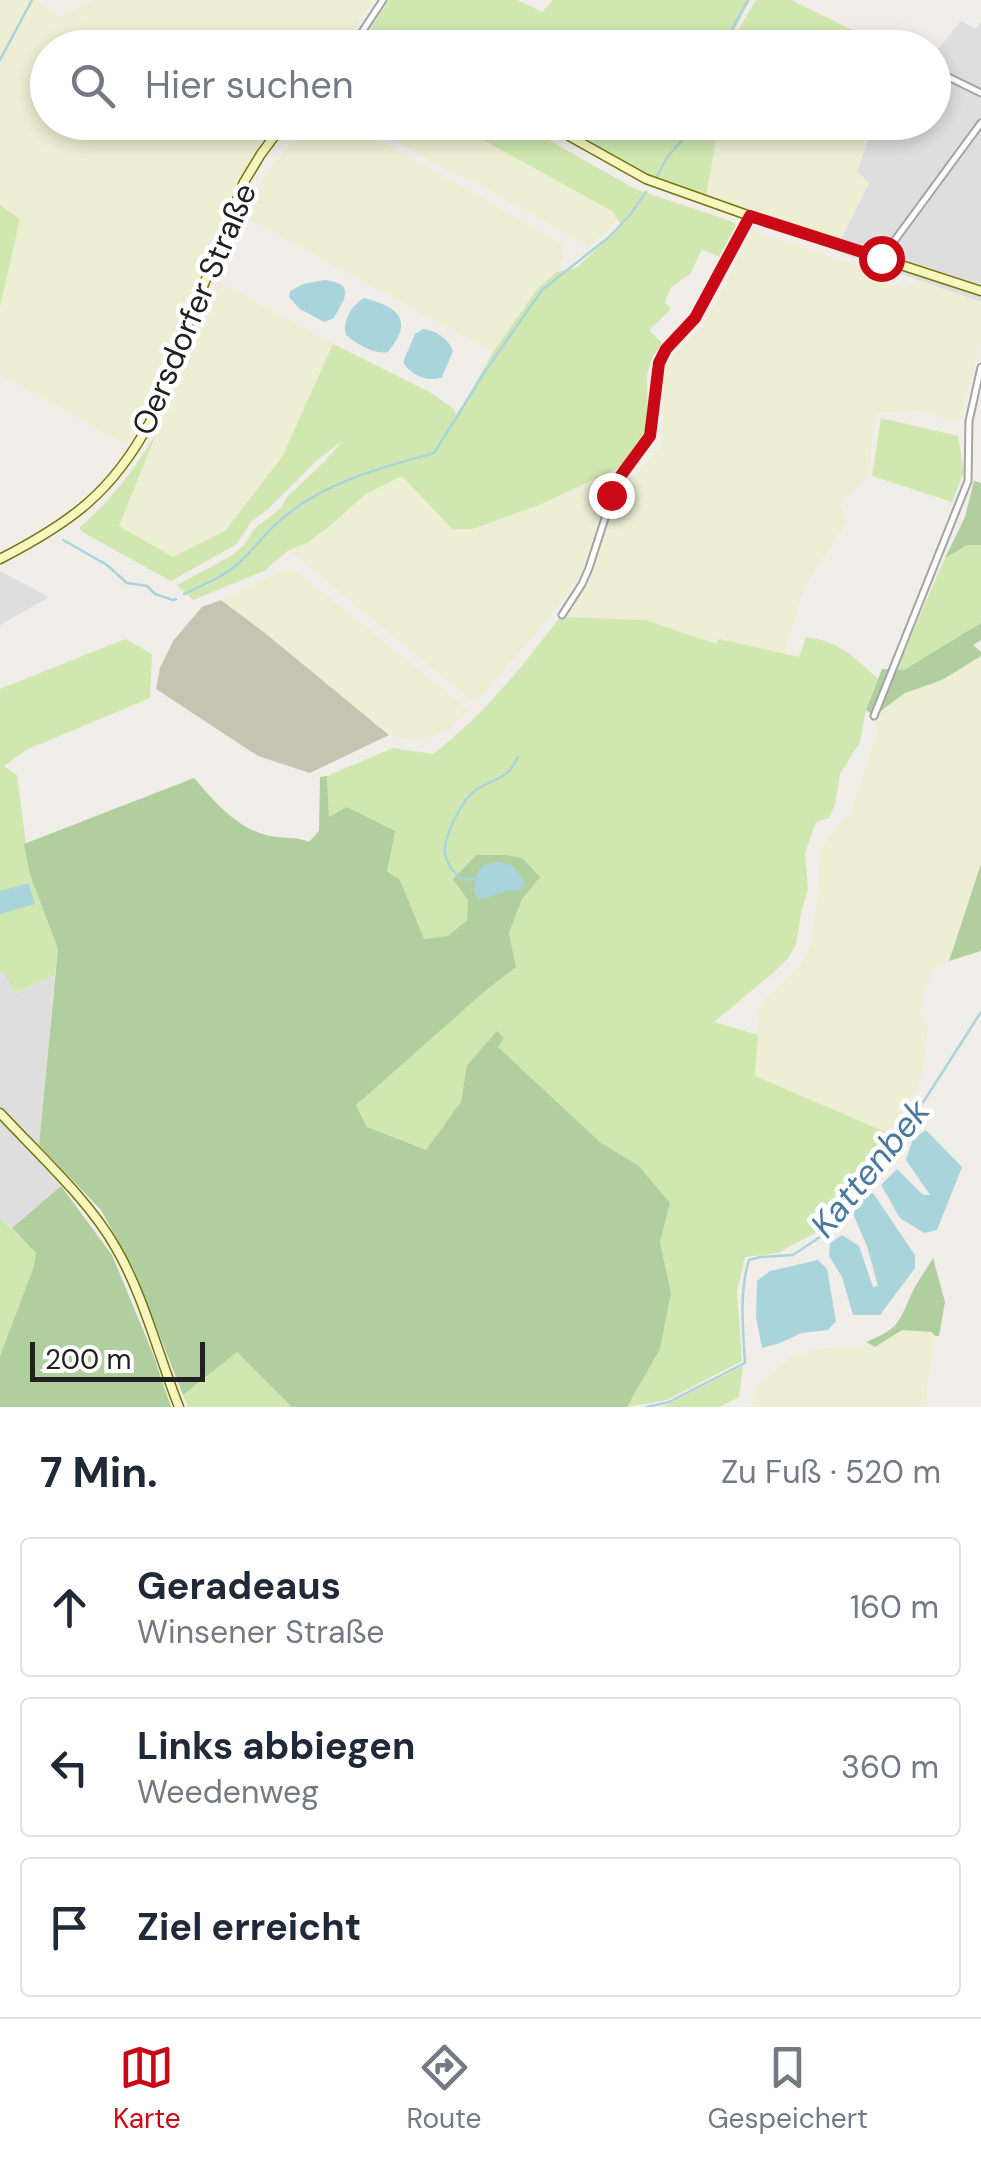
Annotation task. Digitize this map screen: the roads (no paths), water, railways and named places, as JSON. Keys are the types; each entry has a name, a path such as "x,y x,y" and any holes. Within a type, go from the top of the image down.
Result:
{"street":[{"path":"364,30 383,0"},
{"path":"951,78 981,93"},
{"path":"881,258 981,123"},
{"name":"Oersdorfer Straße","path":"0,559 40,538 95,498 136,447 150,422 244,182 272,140"},
{"path":"576,140 646,179 981,291"},
{"path":"562,615 589,568 616,484 650,436 659,363 666,349 695,318 750,216"},
{"path":"874,716 968,481 969,421 981,367"},
{"path":"0,1112 93,1214 116,1248 178,1407"}],"water":[{"path":"325,280 341,285 345,293 334,318 324,322 300,309 289,297 290,291 303,284"},
{"path":"364,298 399,316 400,331 388,352 366,348 346,335 349,314"},
{"path":"423,329 441,336 453,351 442,377 420,377 403,362 415,334"},
{"path":"486,864 513,866 525,883 518,892 514,889 478,900 474,891 476,874"},
{"path":"29,884 35,904 0,914 0,891"},
{"path":"926,1130 962,1167 937,1230 924,1233 900,1218 881,1185 897,1169 923,1195 930,1195 906,1160 913,1139"},
{"path":"873,1193 915,1255 915,1268 880,1315 853,1315 842,1277 829,1256 830,1243 842,1235 859,1246 873,1287 878,1286 853,1214 864,1194"},
{"path":"818,1260 827,1269 836,1321 828,1330 801,1333 762,1348 756,1317 757,1281 770,1271"}],"waterway":[{"path":"0,60 32,0"},
{"path":"732,30 748,0"},
{"path":"656,178 682,140"},
{"path":"184,594 233,568 282,519 322,492 434,453 542,290 609,237 646,192"},
{"path":"63,540 107,565 127,583 147,586 155,594 176,599"},
{"path":"474,879 462,879 447,861 445,846 450,828 471,795 504,775 518,757"},
{"name":"Kattenbek","path":"647,1407 669,1402 745,1363 743,1298 749,1260 793,1255 820,1237 840,1205 924,1101 981,1012"}]}
